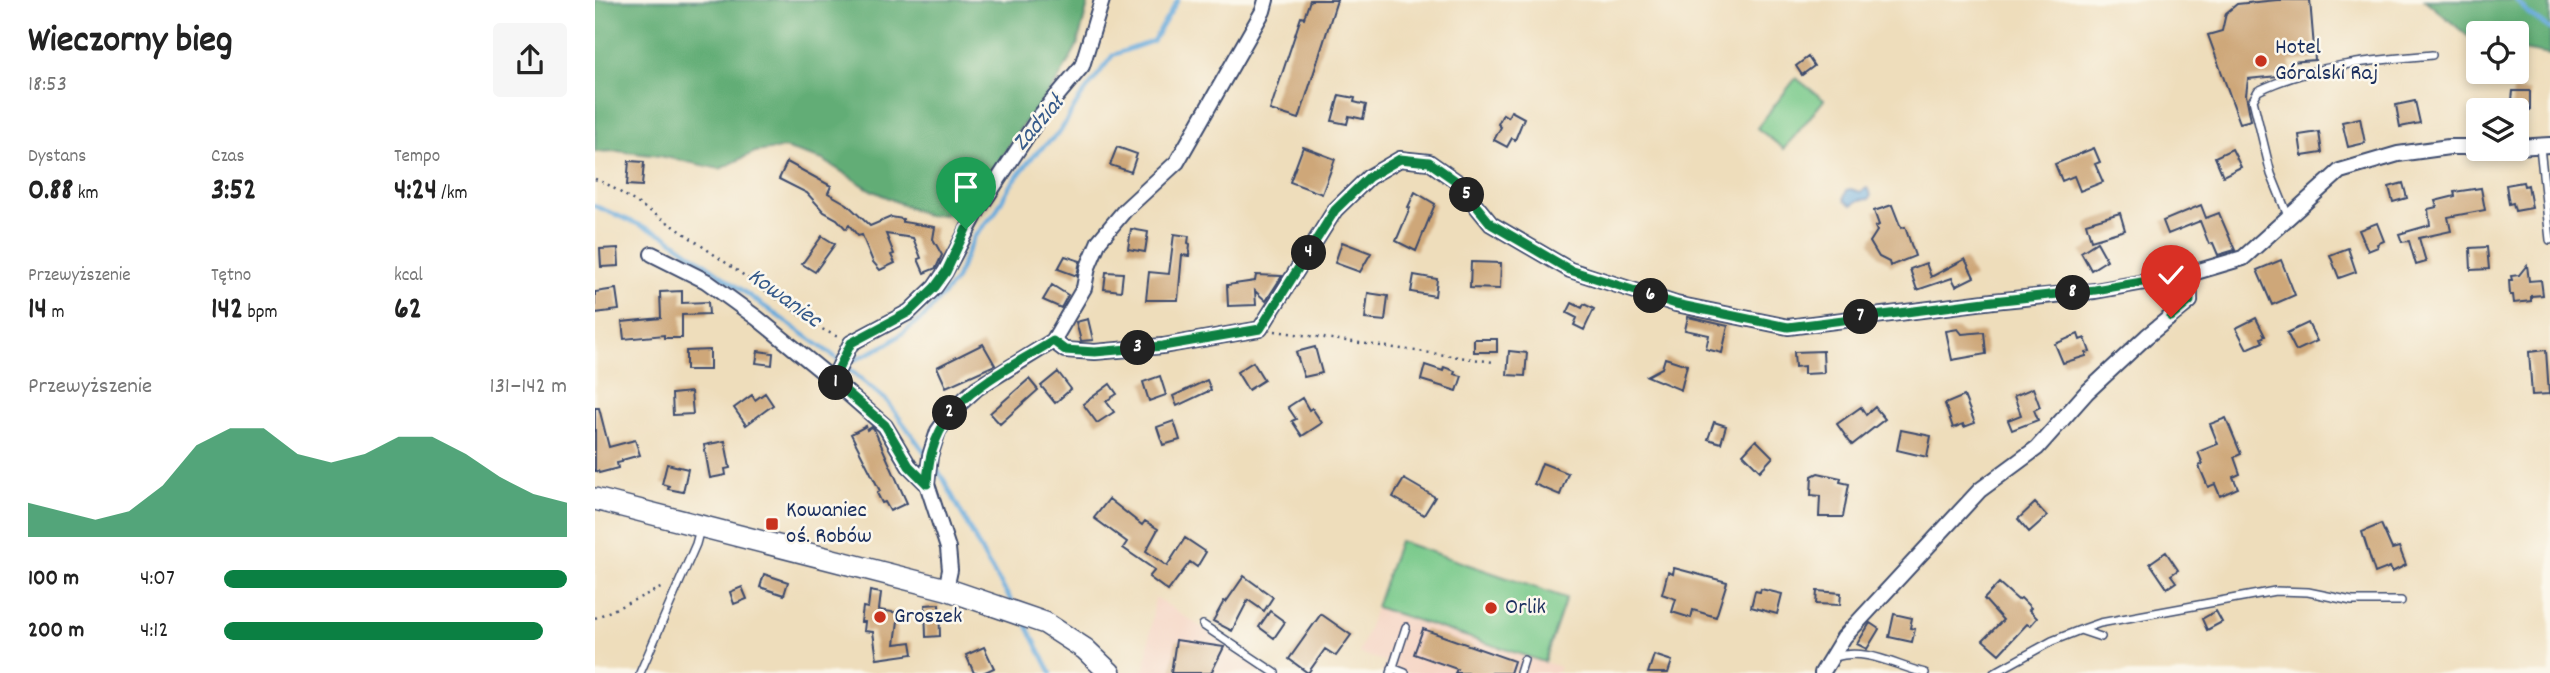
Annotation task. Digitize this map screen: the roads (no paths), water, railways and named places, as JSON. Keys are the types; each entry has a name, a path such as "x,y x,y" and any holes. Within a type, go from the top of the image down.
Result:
{"street":[{"path":"833,380 851,343 909,312 935,287 946,272 978,209 1040,116 1082,66 1102,0"},
{"path":"946,589 950,570 949,548 927,477 933,442 944,421 977,388 1053,341 1084,288 1100,241 1125,210 1177,162 1263,11 1266,0"},
{"path":"1053,341 1065,350 1095,352 1163,346 1260,329 1335,210 1369,177 1400,159 1429,162 1456,181 1491,224 1570,270 1676,304 1788,327 2095,290 2189,274 2243,258 2340,171 2398,154 2466,147"},
{"path":"652,254 706,281 757,318 885,425 909,466 927,477"},
{"path":"1822,673 1844,637 1980,489 2037,448 2086,393 2147,336 2190,301 2189,274"},
{"path":"595,499 946,589 1000,607 1045,624 1085,649 1110,673"}],"lane":[{"path":"2288,217 2271,174 2253,100 2258,91 2325,68 2432,55"},
{"path":"2545,146 2550,240"},
{"path":"640,673 696,544 701,525"},
{"path":"1994,673 2052,641 2099,623 2275,591 2308,592 2352,601 2401,601"},
{"path":"1203,625 1275,673"},
{"path":"1405,673 1391,671 1406,626"},
{"path":"2080,630 2101,637"},
{"path":"1831,658 1849,652 1925,673"},
{"path":"1520,673 1524,660"}],"water":[{"path":"1867,188 1871,195 1869,199 1859,200 1852,205 1845,201 1847,190 1860,192"}],"waterway":[{"name":"Zadział","path":"844,365 888,344 924,317 955,281 974,237 995,213 1009,187 1034,155 1060,132 1078,101 1113,55 1153,41 1178,0"},
{"path":"2516,0 2529,14 2550,29"},
{"name":"Kowaniec","path":"595,206 666,236 831,354 887,401 926,454"},
{"name":"Kowaniec","path":"933,464 1014,605"},
{"name":"Kowaniec","path":"1026,624 1051,673"}],"place":[{"name":"Hotel Góralski Raj","path":"2261,61"},
{"name":"Kowaniec oś. Robów","path":"772,524"},
{"name":"Orlik","path":"1491,608"},
{"name":"Groszek","path":"880,617"}]}
